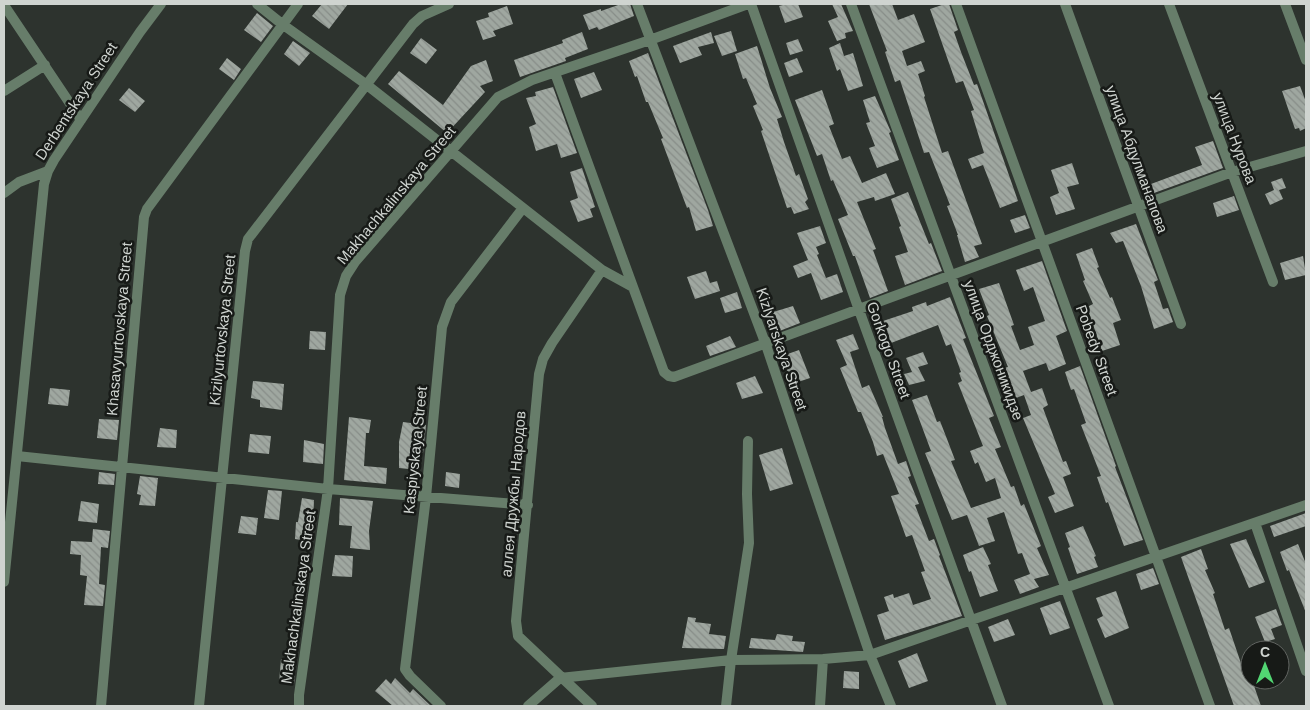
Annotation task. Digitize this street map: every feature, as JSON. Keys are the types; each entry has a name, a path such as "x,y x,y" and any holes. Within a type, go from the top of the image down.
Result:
{"street":[{"name":"Derbentskaya Street","path":"4,582 44,184 48,171 140,32 161,4"},
{"path":"257,4 367,85 602,270 633,287"},
{"name":"Khasavyurtovskaya Street","path":"101,706 144,217 147,209 298,4"},
{"name":"Kizilyurtovskaya Street","path":"199,706 245,251 248,239 413,24 422,16 449,4"},
{"name":"Kizlyarskaya Street","path":"637,4 766,345 870,655 891,706"},
{"name":"Makhachkalinskaya Street","path":"299,706 328,489 340,295 346,276 355,262 498,97 532,80 750,4"},
{"name":"Gorkogo Street","path":"750,4 1002,706"},
{"name":"улица Орджоникидзе","path":"851,4 1109,706"},
{"name":"Pobedy Street","path":"956,4 1210,706"},
{"name":"улица Абдулманапова","path":"1065,4 1181,324"},
{"name":"улица Нурова","path":"1169,4 1273,282"},
{"path":"1285,4 1306,60"},
{"path":"4,5 82,120"},
{"path":"4,91 45,65"},
{"path":"556,73 664,372 674,377 766,345 1232,172 1306,150"},
{"path":"4,193 19,182 48,171"},
{"name":"Kaspiyskaya Street","path":"442,706 410,676 406,669 426,497 442,327 445,314 451,302 523,208"},
{"name":"аллея Дружбы Народов","path":"592,706 560,678 518,636 516,630 539,374 543,359 552,342 602,270"},
{"path":"726,706 748,543 748,441"},
{"path":"17,456 328,489 528,505"},
{"path":"528,706 560,678 731,660 870,655 1306,505"},
{"path":"1255,523 1306,671"},
{"path":"820,706 823,658"}],"building":[{"path":"322,4 348,4 329,29 312,16"},
{"path":"621,4 630,4 634,16 599,30 597,27 589,30 583,15"},
{"path":"798,4 803,17 785,23 779,6"},
{"path":"832,4 841,4 853,31 845,33 846,38 837,41 828,21 838,17"},
{"path":"869,4 892,4 898,20 914,14 925,42 902,51 907,66 921,61 925,71 918,74 924,97 942,153 948,151 982,244 974,246 979,257 965,262 958,235 947,206 950,205 929,152 924,153 900,80 895,82 885,52 887,51"},
{"path":"949,4 958,30 954,32 961,52 974,85 977,84 1018,201 1000,208 983,165 972,169 968,159 984,153 971,111 974,110 963,81 956,83 930,9"},
{"path":"507,6 513,24 493,31 496,36 483,40 476,21 489,17 488,13"},
{"path":"257,13 273,26 261,42 244,30"},
{"path":"731,31 737,51 722,56 714,36"},
{"path":"582,32 588,49 565,58 566,61 520,77 514,60 563,43 562,40"},
{"path":"711,32 714,43 698,47 702,55 680,63 673,46"},
{"path":"421,38 437,50 426,64 410,53"},
{"path":"798,39 803,51 790,55 786,43"},
{"path":"293,41 310,53 299,66 284,54"},
{"path":"840,43 844,56 853,53 863,86 848,91 840,69 837,71 829,48"},
{"path":"757,46 770,88 782,117 777,119 784,142 796,176 799,174 808,199 805,202 809,209 794,214 791,207 787,208 761,131 763,130 753,106 757,104 746,78 743,79 735,54"},
{"path":"648,53 713,226 696,231 689,207 687,208 661,139 663,138 648,102 646,102 637,76 635,77 629,61"},
{"path":"227,58 241,69 234,80 219,69"},
{"path":"797,58 803,72 789,77 784,63"},
{"path":"486,60 493,81 480,86 485,92 447,133 388,84 399,71 443,105 471,66"},
{"path":"594,72 602,90 581,98 574,79"},
{"path":"1300,86 1306,102 1306,128 1300,131 1299,128 1295,129 1282,91"},
{"path":"553,87 577,153 561,158 557,144 536,151 529,127 536,124 526,98 536,96 535,92"},
{"path":"129,88 145,101 135,112 119,100"},
{"path":"822,90 834,124 829,126 842,159 850,156 862,183 886,173 895,194 875,201 874,197 857,202 876,249 873,250 888,291 870,298 855,256 853,256 838,219 848,215 833,180 831,181 822,154 817,156 795,100"},
{"path":"875,96 891,132 889,133 899,160 877,168 869,148 875,146 866,123 870,122 863,100"},
{"path":"1213,141 1223,168 1154,193 1151,184 1202,165 1195,147"},
{"path":"1072,163 1079,184 1067,187 1075,209 1056,215 1050,197 1059,193 1051,170"},
{"path":"582,168 595,207 590,209 593,217 578,222 570,201 578,198 570,172"},
{"path":"1282,178 1286,188 1279,190 1283,199 1270,205 1265,194 1274,190 1271,182"},
{"path":"908,192 942,271 905,285 895,256 908,252 891,199"},
{"path":"1234,196 1239,210 1217,217 1213,203"},
{"path":"1025,215 1030,228 1015,233 1010,220"},
{"path":"1136,224 1158,280 1154,282 1163,309 1168,308 1173,322 1154,329 1141,286 1123,241 1116,243 1110,233"},
{"path":"820,226 826,243 816,247 819,254 817,255 826,278 837,274 843,292 821,300 811,273 798,278 793,266 808,260 797,233"},
{"path":"1092,248 1099,267 1097,268 1121,320 1113,323 1120,345 1102,351 1087,307 1093,304 1083,281 1085,280 1076,254"},
{"path":"1303,256 1306,275 1285,280 1280,263"},
{"path":"1042,261 1067,331 1056,336 1066,364 1049,371 1046,363 1023,371 1031,392 1042,388 1048,405 1043,408 1063,462 1066,461 1071,474 1063,477 1074,506 1055,513 1048,497 1055,494 1023,418 1031,415 1024,395 1013,399 1009,391 1013,390 1004,368 1008,367 987,316 989,315 979,289 999,283 1014,325 1011,326 1020,350 1034,345 1028,327 1045,321 1033,287 1024,291 1016,270"},
{"path":"706,271 710,283 717,281 720,291 695,299 687,277"},
{"path":"737,292 742,308 725,313 720,298"},
{"path":"950,297 966,338 963,339 994,416 989,418 1001,447 995,449 1011,487 1014,486 1021,506 1024,504 1041,546 1037,548 1049,575 1034,579 1039,587 1020,594 1014,580 1030,574 1022,553 1018,554 1004,512 987,518 995,541 979,546 967,515 952,520 925,453 931,451 912,400 927,395 937,422 940,421 955,460 951,461 971,508 1001,498 995,478 986,482 978,462 975,464 970,451 983,446 958,383 962,381 959,373 961,372 951,344 946,346 938,325 891,343 883,321 913,311 912,307 926,302 927,306"},
{"path":"793,306 800,323 777,332 770,313"},
{"path":"310,331 326,332 325,350 309,349"},
{"path":"853,334 859,349 850,352 862,388 869,385 883,417 898,464 906,461 911,476 908,477 919,504 915,505 929,541 934,539 962,616 885,640 877,615 889,611 884,597 893,594 894,598 909,593 913,605 931,599 921,572 925,571 912,535 906,537 891,496 899,494 883,454 877,456 861,412 858,412 840,368 847,365 836,340"},
{"path":"730,336 736,347 710,356 706,346"},
{"path":"799,350 810,378 792,384 782,356"},
{"path":"923,352 928,364 918,367 925,381 909,385 904,374 912,372 906,358"},
{"path":"1080,366 1143,540 1124,546 1097,477 1101,476 1081,425 1086,423 1074,389 1071,390 1065,372"},
{"path":"755,376 763,393 742,399 736,383"},
{"path":"253,381 284,384 282,410 260,407 260,400 251,398"},
{"path":"50,388 70,390 68,406 48,404"},
{"path":"349,417 371,420 369,433 366,433 364,466 387,468 386,484 344,480"},
{"path":"99,419 119,420 117,440 97,438"},
{"path":"403,422 426,425 423,453 420,453 419,470 399,468 399,442"},
{"path":"160,428 177,430 176,448 157,447"},
{"path":"250,434 271,436 269,454 248,452"},
{"path":"304,440 324,444 323,464 303,462"},
{"path":"782,448 793,484 770,491 759,455"},
{"path":"99,472 115,474 114,485 98,484"},
{"path":"446,472 460,474 459,488 445,486"},
{"path":"140,476 158,478 155,506 139,505 141,495 137,494"},
{"path":"268,490 282,491 279,520 264,518"},
{"path":"302,498 314,500 313,523 315,523 313,542 295,539 296,522 298,522"},
{"path":"340,498 373,501 369,531 370,550 350,548 352,526 339,525"},
{"path":"81,501 99,504 97,523 78,521"},
{"path":"1306,513 1306,526 1274,537 1270,526"},
{"path":"241,516 258,518 256,535 238,533"},
{"path":"1083,526 1096,556 1094,557 1098,567 1077,574 1065,533"},
{"path":"93,529 110,531 108,548 101,547 99,584 105,585 103,606 84,605 87,576 80,575 81,555 70,554 71,541 92,542"},
{"path":"1246,539 1265,582 1249,588 1230,544"},
{"path":"1298,544 1306,564 1306,613 1280,552"},
{"path":"983,547 991,564 988,565 998,591 980,597 963,555"},
{"path":"1201,549 1208,569 1205,570 1215,593 1213,594 1225,630 1229,628 1240,660 1240,690 1255,690 1261,706 1234,706 1181,557"},
{"path":"335,555 353,556 352,577 332,576"},
{"path":"1153,568 1159,584 1141,590 1136,574"},
{"path":"1116,591 1129,628 1105,638 1097,619 1103,616 1096,598"},
{"path":"1060,601 1070,628 1050,635 1040,608"},
{"path":"1276,609 1282,625 1271,629 1275,639 1264,640 1255,617"},
{"path":"688,617 696,618 695,622 711,624 709,634 726,636 724,649 682,648"},
{"path":"1008,619 1015,635 994,642 988,627"},
{"path":"777,634 793,636 792,641 805,642 803,652 749,648 751,638 775,640"},
{"path":"917,653 928,681 909,688 898,661"},
{"path":"281,659 296,660 294,684 279,683"},
{"path":"844,671 859,672 859,689 843,688"},
{"path":"395,678 410,693 413,689 431,706 393,706 375,691 386,679 391,684"}]}
